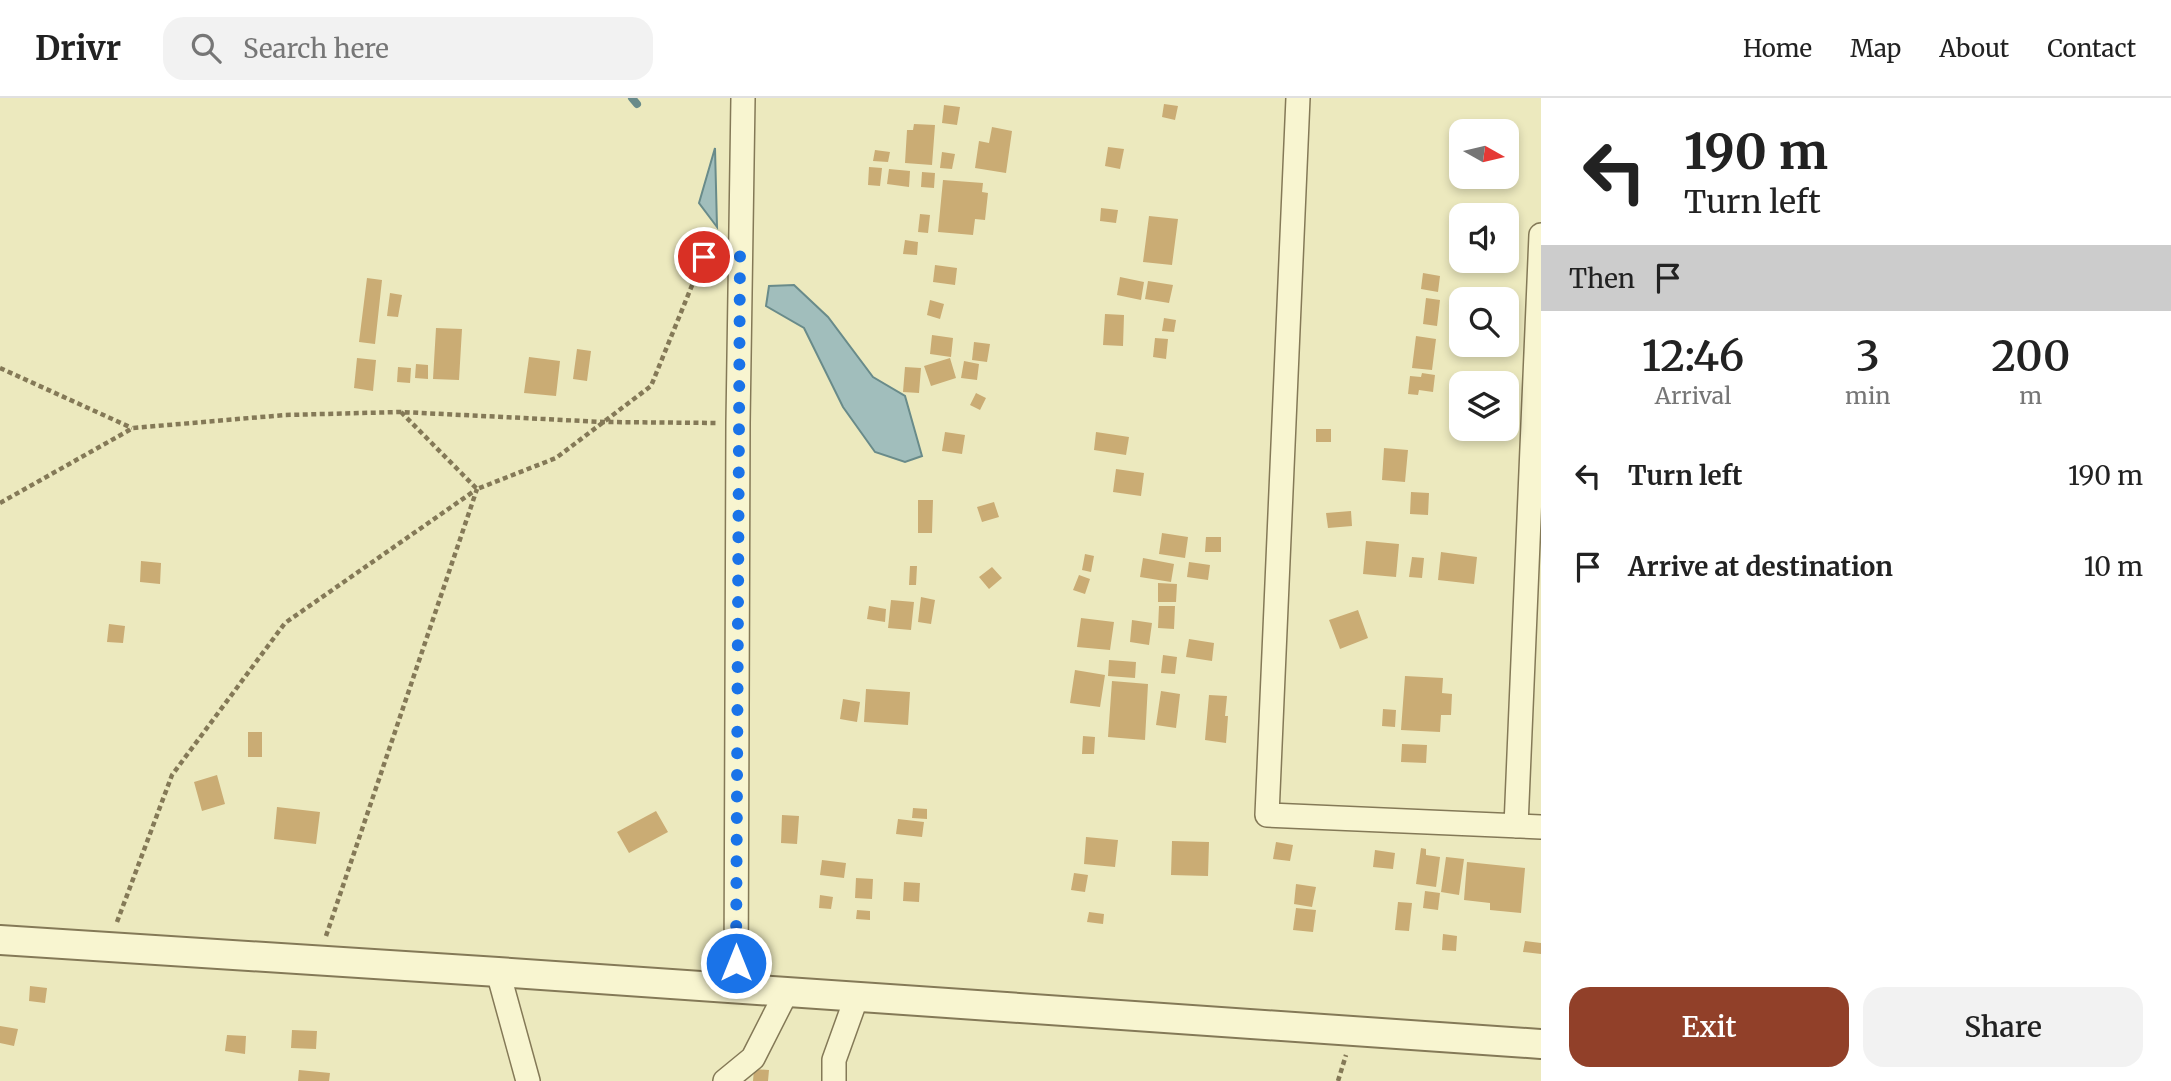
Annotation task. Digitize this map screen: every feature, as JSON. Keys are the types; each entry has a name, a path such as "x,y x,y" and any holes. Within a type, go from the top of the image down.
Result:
{"street":[{"path":"736,990 738,423 743,98"},
{"path":"1298,98 1267,815 1541,827"},
{"path":"1516,826 1541,235"},
{"path":"0,940 1541,1044"},
{"path":"498,972 528,1081"},
{"path":"725,1081 752,1058 786,993"},
{"path":"834,1081 834,1060 857,996"}],"path":[{"path":"108,948 172,775 285,623 477,488 556,458 651,386 704,257 740,250"},
{"path":"0,368 133,428"},
{"path":"401,412 477,488"},
{"path":"0,503 133,428 285,415 401,412 604,422 738,423"},
{"path":"318,961 477,488"}],"water":[{"path":"715,148 717,227 699,203"},
{"path":"794,285 828,317 873,377 905,396 922,456 905,462 875,452 843,407 804,328 766,306 769,286"}],"building":[{"path":"1164,104 1178,106 1175,120 1162,117"},
{"path":"944,105 960,107 957,125 942,123"},
{"path":"914,124 935,125 932,165 905,163 907,130 913,130"},
{"path":"992,127 1012,131 1006,173 975,168 979,141 989,143"},
{"path":"1108,147 1124,149 1120,169 1105,166"},
{"path":"875,150 890,152 888,162 873,161"},
{"path":"942,152 955,154 952,169 940,168"},
{"path":"869,167 882,168 880,186 868,185"},
{"path":"889,169 910,171 909,187 887,184"},
{"path":"922,172 935,173 934,188 921,187"},
{"path":"943,180 983,183 982,192 988,193 985,220 975,219 973,235 938,232"},
{"path":"1101,208 1118,210 1116,223 1100,221"},
{"path":"920,214 930,215 928,233 918,232"},
{"path":"1149,216 1178,219 1172,265 1143,262"},
{"path":"905,240 918,242 917,255 903,254"},
{"path":"935,265 957,268 955,285 933,282"},
{"path":"1423,273 1440,276 1438,292 1421,289"},
{"path":"1120,277 1144,282 1141,300 1117,295"},
{"path":"367,278 382,280 375,344 359,342"},
{"path":"1148,281 1173,285 1169,303 1145,299"},
{"path":"390,293 402,295 398,317 387,316"},
{"path":"1426,298 1440,300 1437,326 1423,324"},
{"path":"930,300 944,304 940,319 927,315"},
{"path":"1105,314 1124,315 1123,346 1103,345"},
{"path":"1164,318 1176,320 1174,332 1162,331"},
{"path":"436,328 462,329 459,380 433,379"},
{"path":"932,335 953,338 951,357 930,354"},
{"path":"1416,336 1436,339 1432,370 1412,368"},
{"path":"1155,338 1168,339 1166,359 1153,357"},
{"path":"974,342 990,344 987,362 972,360"},
{"path":"577,349 591,351 587,381 573,379"},
{"path":"529,357 560,361 556,396 524,393"},
{"path":"357,358 376,360 373,391 354,388"},
{"path":"950,358 956,378 931,386 924,366"},
{"path":"964,361 979,364 977,380 961,378"},
{"path":"416,364 428,365 428,379 415,378"},
{"path":"398,367 411,368 410,383 397,382"},
{"path":"905,367 921,368 919,393 903,392"},
{"path":"1422,373 1435,375 1433,392 1419,390 1418,395 1408,394 1410,376 1421,377"},
{"path":"976,393 986,398 980,410 970,405"},
{"path":"1316,429 1331,429 1331,442 1316,442"},
{"path":"945,432 965,435 962,454 942,451"},
{"path":"1096,432 1129,437 1126,455 1094,450"},
{"path":"1384,448 1408,450 1405,482 1382,480"},
{"path":"1116,469 1144,473 1141,496 1113,492"},
{"path":"1411,492 1429,493 1428,515 1410,514"},
{"path":"918,500 933,500 932,533 918,533"},
{"path":"994,502 999,517 982,522 977,507"},
{"path":"1351,511 1352,526 1328,528 1326,513"},
{"path":"1162,533 1188,537 1185,558 1159,554"},
{"path":"1206,537 1221,537 1221,552 1205,552"},
{"path":"1366,541 1399,544 1396,577 1363,574"},
{"path":"1441,552 1477,557 1474,584 1438,580"},
{"path":"1085,554 1094,556 1091,572 1082,570"},
{"path":"1412,557 1424,558 1422,578 1409,577"},
{"path":"1143,558 1174,564 1171,582 1140,577"},
{"path":"141,561 161,563 160,584 140,582"},
{"path":"1189,562 1210,565 1208,580 1187,577"},
{"path":"910,566 917,566 916,585 909,585"},
{"path":"992,567 1002,578 989,589 979,577"},
{"path":"1079,575 1090,579 1085,594 1073,590"},
{"path":"1158,583 1177,584 1176,602 1158,602"},
{"path":"921,597 935,600 931,624 918,622"},
{"path":"891,600 914,602 911,630 888,628"},
{"path":"869,606 886,609 885,622 867,619"},
{"path":"1159,606 1175,606 1174,629 1158,628"},
{"path":"1358,610 1368,638 1340,649 1329,620"},
{"path":"1081,618 1114,622 1110,650 1077,647"},
{"path":"1132,620 1152,623 1149,645 1130,642"},
{"path":"109,624 125,626 123,643 107,642"},
{"path":"1189,639 1214,643 1212,661 1186,657"},
{"path":"1163,655 1177,657 1175,674 1161,673"},
{"path":"1109,660 1136,662 1135,678 1108,676"},
{"path":"1075,670 1105,675 1100,707 1070,703"},
{"path":"1405,676 1443,678 1442,693 1452,694 1451,715 1441,715 1440,732 1401,730"},
{"path":"1112,681 1148,684 1145,740 1108,737"},
{"path":"866,689 910,692 908,725 864,722"},
{"path":"1161,691 1180,694 1176,728 1156,725"},
{"path":"1209,695 1227,696 1226,743 1205,740"},
{"path":"843,699 860,702 857,722 840,719"},
{"path":"1383,709 1396,710 1395,727 1382,726"},
{"path":"248,732 262,732 262,757 248,757"},
{"path":"1083,736 1095,737 1094,754 1082,754"},
{"path":"1402,744 1427,745 1426,763 1401,762"},
{"path":"217,775 225,804 202,811 194,782"},
{"path":"277,807 320,812 316,844 274,839"},
{"path":"913,808 927,809 927,819 912,818"},
{"path":"656,811 668,832 629,853 617,832"},
{"path":"782,815 799,816 797,844 781,843"},
{"path":"898,819 924,822 922,837 896,834"},
{"path":"1086,837 1118,840 1115,867 1084,864"},
{"path":"1172,841 1209,842 1208,876 1171,875"},
{"path":"1276,842 1293,845 1290,861 1273,859"},
{"path":"1421,848 1426,849 1426,855 1440,857 1436,887 1416,884"},
{"path":"1375,850 1395,853 1393,869 1373,867"},
{"path":"1446,857 1464,859 1459,895 1441,892"},
{"path":"822,860 846,863 844,878 820,875"},
{"path":"1467,862 1525,868 1521,913 1490,910 1490,903 1464,900"},
{"path":"1074,873 1088,875 1085,892 1071,890"},
{"path":"856,878 873,879 872,899 855,898"},
{"path":"904,882 920,883 919,902 903,901"},
{"path":"1296,884 1316,887 1312,907 1294,904"},
{"path":"1425,891 1440,893 1438,910 1423,908"},
{"path":"820,895 833,897 831,909 819,908"},
{"path":"1398,902 1412,903 1409,931 1395,930"},
{"path":"1296,908 1316,910 1313,932 1293,930"},
{"path":"857,910 870,911 870,920 856,919"},
{"path":"1089,912 1104,914 1103,924 1087,922"},
{"path":"1443,934 1457,936 1456,951 1442,950"},
{"path":"1525,941 1541,943 1541,954 1523,952"},
{"path":"30,986 47,988 45,1003 29,1001"},
{"path":"0,1026 18,1029 14,1046 0,1043"},
{"path":"292,1030 317,1031 316,1049 291,1048"},
{"path":"227,1035 246,1036 245,1054 225,1051"},
{"path":"754,1069 769,1070 768,1081 753,1081"},
{"path":"299,1070 330,1073 329,1081 298,1081"}],"waterway":[{"path":"632,98 637,104"}],"route":[{"path":"704,257 740,250 736,963"}]}
